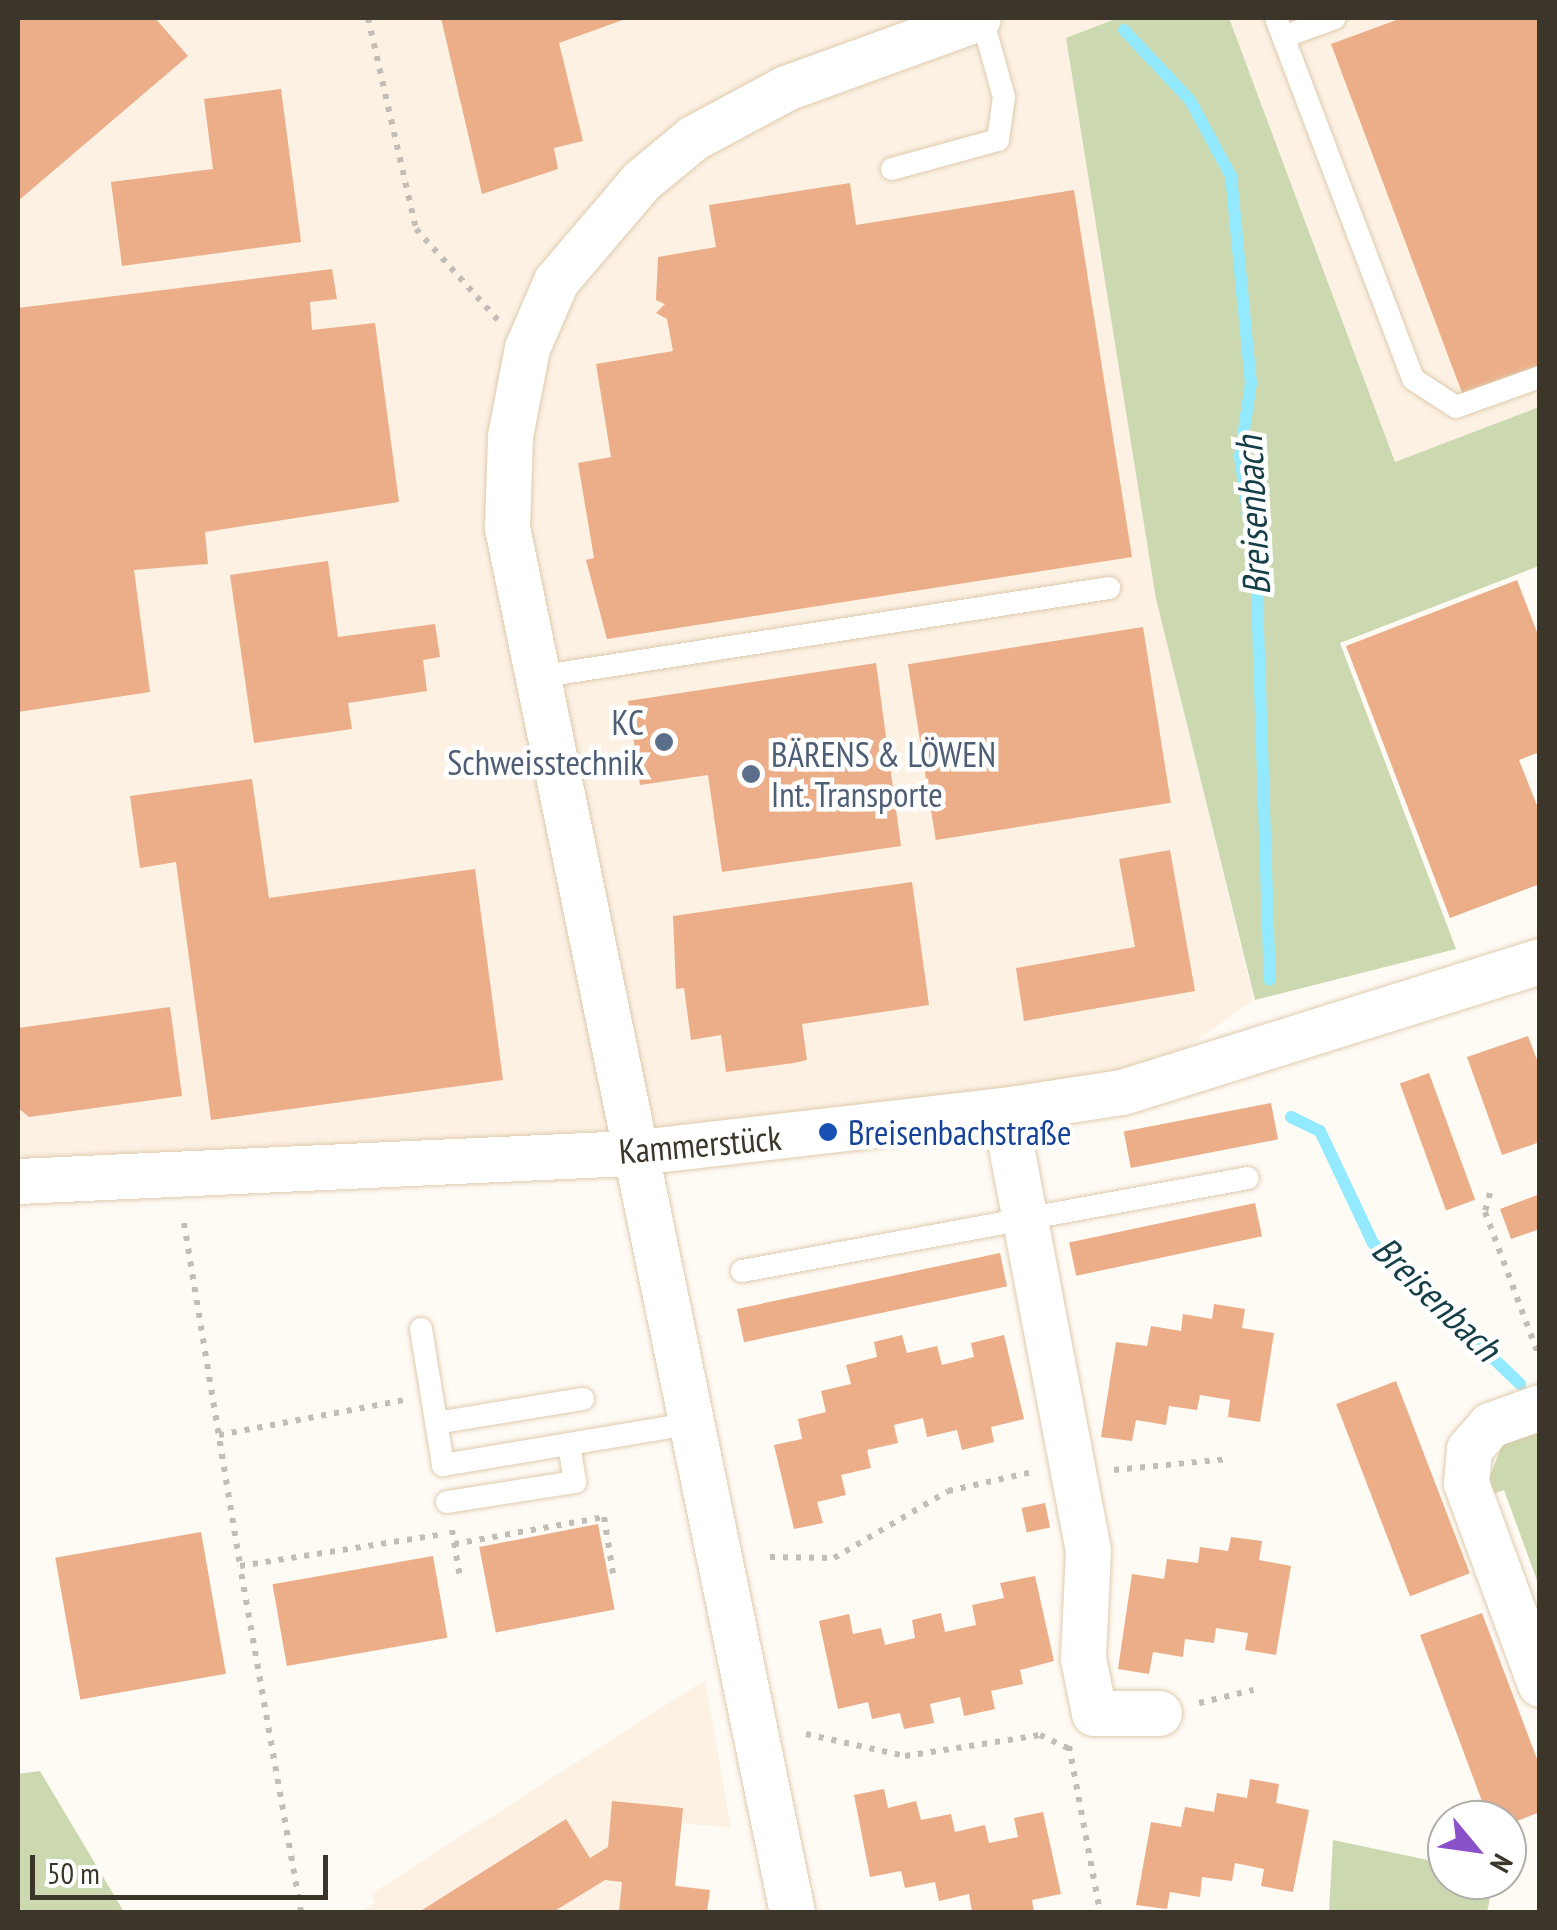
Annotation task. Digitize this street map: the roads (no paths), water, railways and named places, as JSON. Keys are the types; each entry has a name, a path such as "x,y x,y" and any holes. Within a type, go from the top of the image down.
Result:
{"street":[{"path":"792,1912 694,1423 630,1153 507,527 527,348 570,253 693,138 786,88 980,18"},
{"name":"Kammerstück","path":"18,1181 630,1153 1004,1110 1122,1092 1540,961"},
{"path":"1004,1110 1088,1550 1081,1731 1159,1713"},
{"path":"1540,1407 1490,1425 1469,1449 1466,1483 1540,1684"}],"lane":[{"path":"892,168 998,140 1004,96 980,18"},
{"path":"1336,18 1280,27 1419,387 1456,407 1540,378"},
{"path":"536,677 1110,588"},
{"path":"742,1271 1248,1178"},
{"path":"421,1329 443,1465 694,1423"},
{"path":"436,1423 583,1400"},
{"path":"447,1502 575,1482 569,1445"}],"waterway":[{"name":"Breisenbach","path":"1124,30 1190,100 1231,176 1251,383 1240,457 1256,565 1270,980"},
{"name":"Breisenbach","path":"1291,1117 1320,1131 1373,1243 1520,1384"}],"place":[{"name":"KC Schweisstechnik","path":"664,742"},
{"name":"BÄRENS & LÖWEN Int. Transporte","path":"751,774"},
{"name":"Breisenbachstraße","path":"828,1132"}]}
